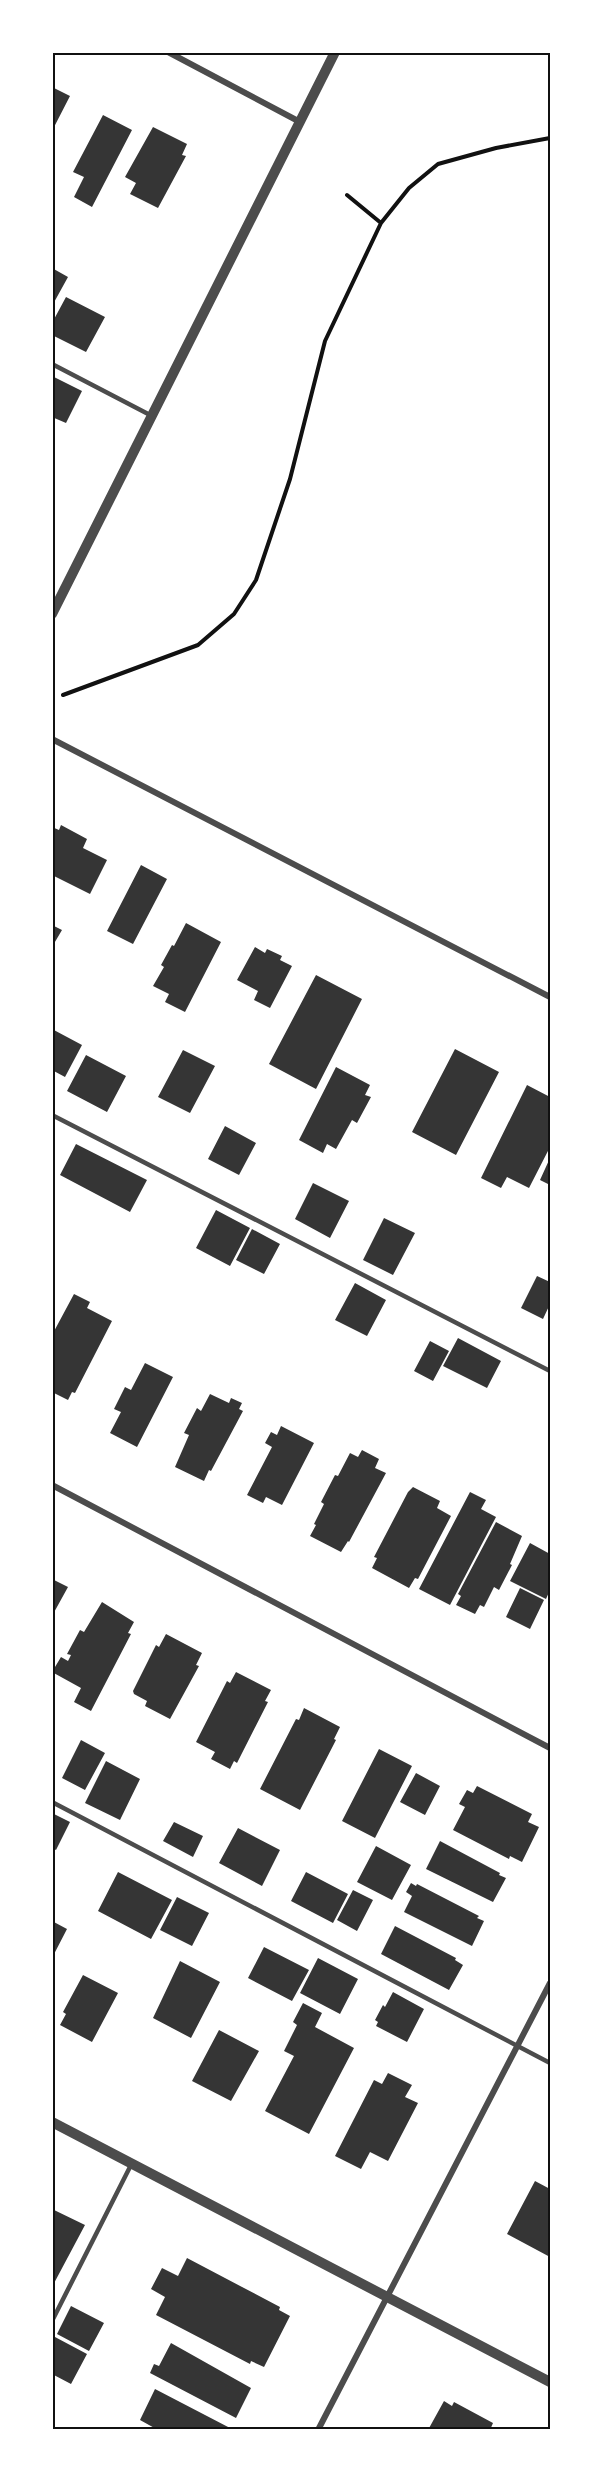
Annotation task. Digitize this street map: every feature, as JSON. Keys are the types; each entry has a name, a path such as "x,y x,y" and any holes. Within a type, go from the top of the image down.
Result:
{"street":[{"path":"168,52 300,122"},
{"path":"52,614 335,52"},
{"path":"52,739 550,997"},
{"path":"52,1485 550,1748"},
{"path":"318,2430 550,1983"},
{"path":"52,2121 550,2382"}],"lane":[{"path":"52,364 152,416"},
{"path":"52,1115 550,1371"},
{"path":"52,1802 550,2063"},
{"path":"52,2321 132,2163"}],"path":[{"path":"63,695 198,645 234,614 256,580 290,479 325,341 381,223 409,188 438,164 496,148 550,138"},
{"path":"346,195 381,223"}],"building":[{"path":"52,87 70,96 52,131"},
{"path":"103,115 132,130 92,207 74,197 84,177 73,172"},
{"path":"153,127 187,144 182,155 186,156 158,208 130,194 136,183 125,177"},
{"path":"52,268 68,277 52,306"},
{"path":"66,297 105,317 86,352 52,335 52,323"},
{"path":"52,376 82,391 66,423 52,417"},
{"path":"61,825 87,839 83,848 107,860 90,894 52,875 52,827 59,830"},
{"path":"141,865 167,879 133,944 107,931"},
{"path":"186,923 221,942 185,1012 165,1002 169,994 153,986 164,967 161,965"},
{"path":"52,925 62,930 52,947"},
{"path":"255,947 265,953 267,949 282,956 280,960 292,966 270,1008 254,1000 258,991 237,980"},
{"path":"316,975 362,999 316,1089 269,1064"},
{"path":"52,1029 82,1045 65,1077 52,1070"},
{"path":"455,1049 499,1072 456,1155 412,1132"},
{"path":"183,1050 215,1066 190,1113 158,1097"},
{"path":"86,1055 126,1076 107,1112 67,1091"},
{"path":"336,1067 370,1085 365,1095 371,1097 357,1123 352,1120 336,1149 327,1144 323,1153 299,1140"},
{"path":"527,1085 550,1097 550,1147 529,1188 507,1177 501,1188 481,1178"},
{"path":"225,1126 256,1143 239,1175 208,1159"},
{"path":"76,1144 147,1180 130,1212 60,1175"},
{"path":"550,1158 550,1185 540,1180"},
{"path":"313,1183 349,1201 330,1238 295,1219"},
{"path":"216,1210 250,1228 230,1266 196,1248"},
{"path":"384,1218 415,1233 393,1275 363,1260"},
{"path":"252,1229 280,1244 264,1274 236,1260"},
{"path":"537,1276 550,1282 550,1304 543,1319 521,1308"},
{"path":"355,1283 386,1300 367,1336 335,1320"},
{"path":"74,1294 90,1302 87,1308 112,1321 75,1393 72,1392 68,1400 52,1392 52,1335"},
{"path":"458,1338 501,1361 487,1388 443,1366"},
{"path":"430,1341 449,1351 433,1381 414,1371"},
{"path":"145,1363 173,1377 137,1447 110,1433 121,1412 114,1409 125,1387 131,1390"},
{"path":"210,1394 229,1403 231,1398 242,1403 239,1409 243,1411 204,1481 175,1467 189,1435 184,1433 197,1408 201,1411"},
{"path":"281,1426 314,1443 282,1505 266,1497 263,1503 247,1495 272,1447 265,1443 271,1432 277,1435"},
{"path":"362,1450 379,1459 375,1468 386,1473 349,1542 341,1552 310,1536 324,1504 321,1502 335,1475 338,1476 350,1453 358,1457"},
{"path":"413,1487 440,1501 437,1508 451,1516 418,1579 415,1578 409,1588 372,1568 377,1558 374,1557 408,1492"},
{"path":"470,1492 486,1500 481,1509 496,1517 450,1605 419,1589"},
{"path":"496,1522 522,1536 510,1564 512,1565 499,1590 494,1587 484,1607 480,1605 475,1614 456,1605 461,1596 458,1594"},
{"path":"530,1543 550,1554 550,1590 546,1599 510,1581"},
{"path":"52,1579 68,1587 52,1616"},
{"path":"520,1588 544,1600 530,1629 506,1617"},
{"path":"102,1602 134,1622 128,1633 131,1634 91,1711 74,1702 81,1688 52,1672 61,1657 68,1661 71,1655 67,1654 80,1630 84,1632"},
{"path":"166,1634 202,1653 196,1665 199,1666 170,1719 145,1706 147,1701 134,1694 133,1691 156,1645 159,1647"},
{"path":"236,1672 271,1690 265,1701 268,1702 237,1763 234,1761 230,1769 211,1759 215,1752 196,1742 227,1681 230,1683"},
{"path":"304,1708 340,1727 334,1739 336,1740 300,1810 260,1789"},
{"path":"81,1740 105,1753 85,1790 62,1778"},
{"path":"379,1749 412,1766 375,1838 342,1821"},
{"path":"106,1761 140,1779 120,1820 85,1803"},
{"path":"416,1773 440,1786 425,1815 400,1802"},
{"path":"477,1786 532,1814 528,1822 539,1827 522,1862 510,1856 509,1859 453,1830 465,1807 459,1804 467,1790 473,1793"},
{"path":"52,1813 70,1822 56,1850 52,1848"},
{"path":"174,1822 203,1836 193,1857 163,1841"},
{"path":"238,1828 280,1850 262,1886 219,1863"},
{"path":"440,1841 506,1878 493,1902 426,1869"},
{"path":"376,1846 411,1865 392,1900 357,1882"},
{"path":"118,1872 172,1900 151,1939 98,1911"},
{"path":"306,1872 348,1894 333,1923 291,1901"},
{"path":"411,1883 479,1916 477,1918 484,1921 472,1946 404,1912 412,1896 406,1892"},
{"path":"353,1890 373,1900 357,1931 337,1920"},
{"path":"177,1897 209,1913 192,1946 160,1930"},
{"path":"52,1921 67,1929 52,1958"},
{"path":"395,1926 456,1958 455,1960 463,1965 449,1990 381,1954"},
{"path":"264,1947 309,1970 292,2001 248,1978"},
{"path":"318,1958 358,1979 340,2014 300,1993"},
{"path":"180,1961 220,1982 191,2038 153,2018"},
{"path":"83,1975 118,1993 92,2042 60,2025 66,2014 63,2012"},
{"path":"393,1992 424,2009 407,2042 376,2026 378,2022 375,2020"},
{"path":"303,2003 322,2013 315,2027 354,2048 309,2134 265,2111 294,2056 284,2051 297,2025 293,2022"},
{"path":"219,2030 259,2051 231,2101 192,2081"},
{"path":"388,2073 412,2085 405,2097 418,2103 388,2161 370,2152 361,2169 335,2156 374,2080 382,2084"},
{"path":"535,2181 550,2189 550,2257 507,2234"},
{"path":"52,2209 85,2225 52,2287"},
{"path":"187,2258 280,2307 279,2310 290,2316 264,2367 251,2361 250,2364 156,2315 165,2297 151,2289 162,2268 178,2276"},
{"path":"71,2306 104,2323 89,2351 57,2334"},
{"path":"55,2337 87,2354 71,2384 52,2374 52,2341"},
{"path":"171,2343 251,2388 236,2418 150,2373 154,2364 159,2366"},
{"path":"155,2389 230,2428 229,2430 158,2430 140,2420"},
{"path":"444,2401 452,2406 454,2402 493,2423 490,2430 428,2430"}]}
